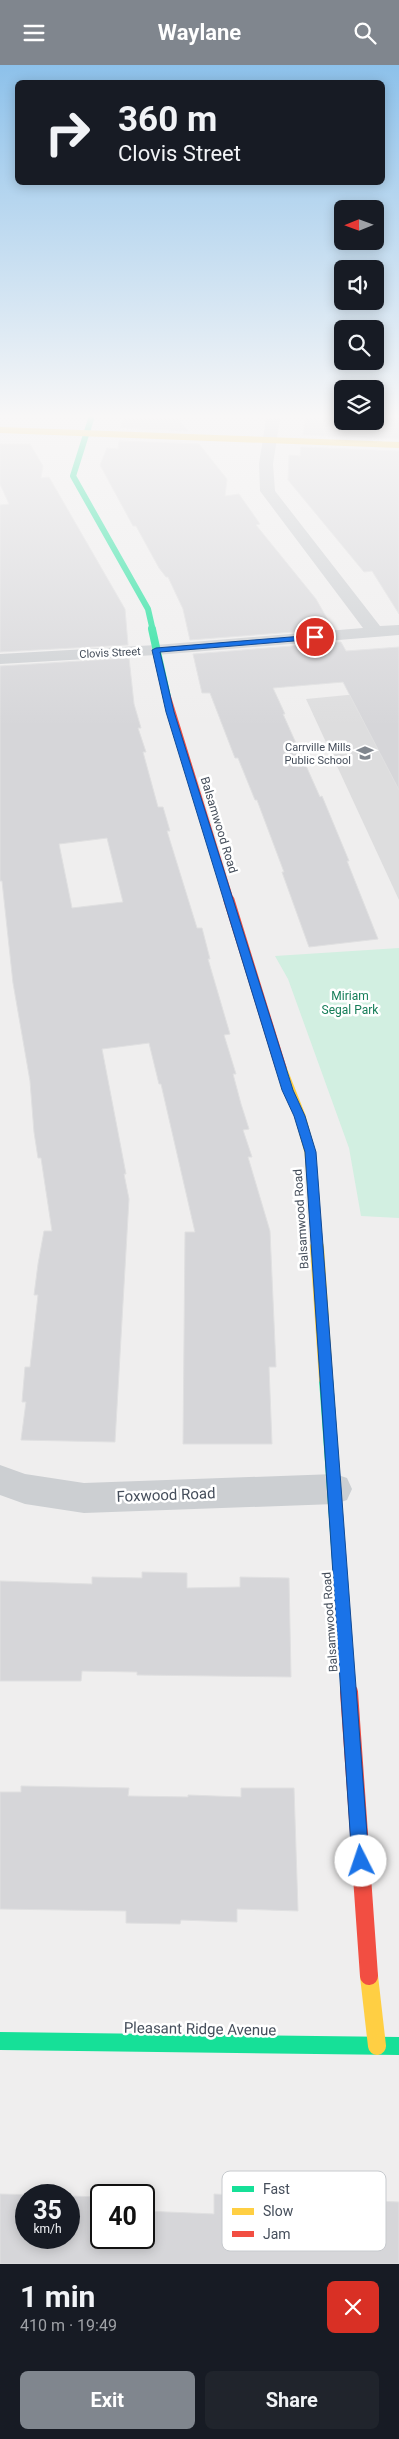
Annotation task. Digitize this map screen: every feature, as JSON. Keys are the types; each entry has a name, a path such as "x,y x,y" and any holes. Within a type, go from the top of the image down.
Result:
{"street":[{"name":"Balsamwood Road","path":"100,522 147,605 173,722 288,1090 300,1116 310,1152 369,1978 377,2046"},
{"path":"292,522 365,617 375,633"},
{"name":"Clovis Street","path":"0,659 156,650 399,630"},
{"name":"Foxwood Road","path":"0,1480 37,1492 97,1497 144,1497 334,1489"},
{"name":"Pleasant Ridge Avenue","path":"0,2041 399,2046"}],"shaded area":[{"name":"Carrville Mills Public School","path":"399,690 399,900 306,699"}],"green space":[{"name":"Miriam Segal Park","path":"399,948 399,1218 361,1216 349,1148 288,979 275,956"}],"building":[{"path":"0,522 75,522 125,609 128,645 0,652"},
{"path":"131,522 258,522 260,524 256,525 316,599 333,629 190,640 183,609 168,577 159,568 136,526 133,526"},
{"path":"322,522 399,522 399,614 372,571 364,572"},
{"path":"341,642 346,651 399,647 399,790 343,682 273,688 320,797 322,796 378,939 309,947 257,800 255,800 238,758 235,758 210,693 202,693 193,654"},
{"path":"129,658 134,704 141,728 138,728 146,752 143,752 158,807 163,807 170,831 167,831 197,928 202,928 210,959 208,959 230,1034 224,1035 236,1074 233,1074 249,1129 243,1130 252,1157 248,1157 270,1231 276,1367 269,1367 272,1444 183,1444 185,1232 195,1232 161,1084 159,1084 149,1043 102,1049 129,1199 115,1442 21,1440 26,1402 22,1402 25,1367 30,1367 38,1295 34,1295 38,1264 44,1231 52,1231 41,1158 38,1158 34,1132 30,1081 13,983 2,881 0,881 0,666","holes":["107,838 123,902 72,908 59,844"]},
{"path":"142,1572 187,1573 187,1588 240,1587 240,1577 289,1578 291,1677 137,1675 137,1672 82,1671 81,1681 0,1681 0,1581 92,1584 92,1577 142,1578"},
{"path":"21,1786 129,1788 128,1796 188,1797 188,1795 241,1797 241,1788 294,1788 298,1911 237,1909 237,1922 181,1920 180,1924 126,1923 126,1911 0,1909 0,1792 21,1792"},
{"path":"0,2194 15,2194 15,2249 80,2249 80,2196 90,2197 90,2249 155,2249 155,2211 214,2214 214,2194 222,2194 222,2251 386,2251 386,2201 399,2202 399,2264 0,2264"}],"traffic: fast":[{"path":"99,522 148,609 167,697"},
{"path":"326,1379 342,1602"},
{"path":"0,2041 399,2046"}],"traffic: slow":[{"path":"281,1068 300,1116 310,1152 326,1379"},
{"path":"369,1976 377,2046"}],"traffic: jam":[{"path":"167,697 281,1068"},
{"path":"342,1602 369,1976"}],"place":[{"name":"Carrville Mills Public School","path":"365,753"}],"route":[{"path":"315,637 156,650 170,712 288,1090 300,1116 310,1152 361,1861"}]}
